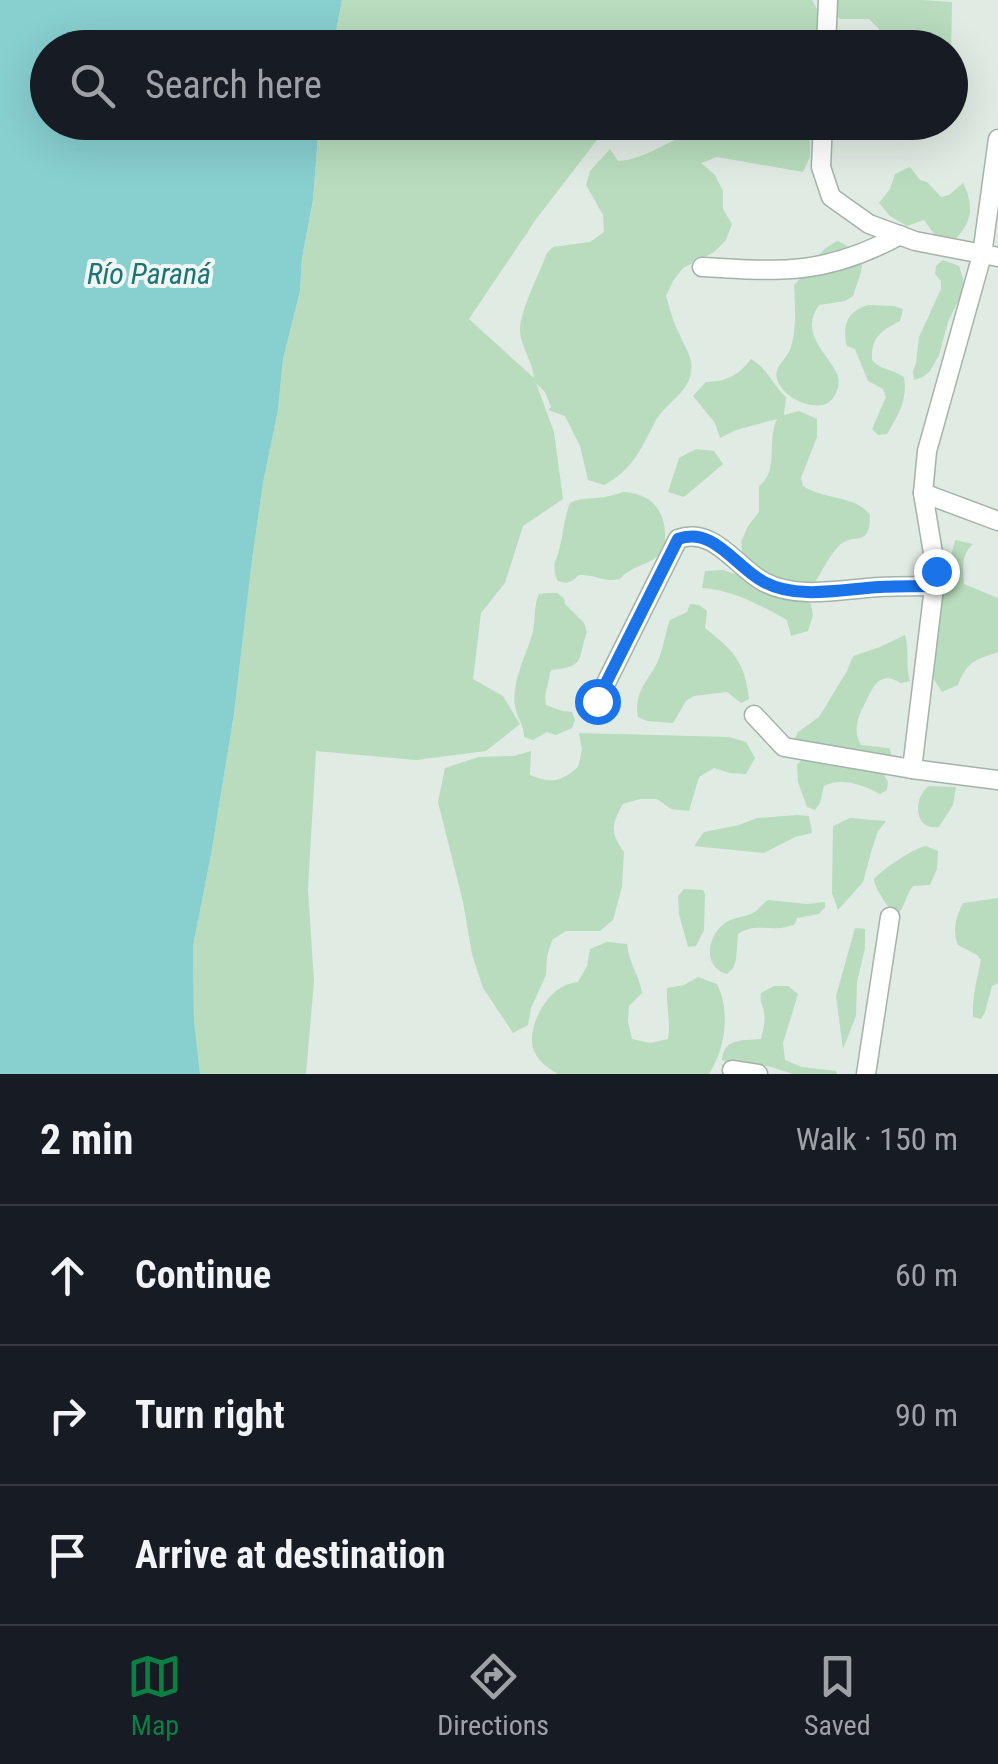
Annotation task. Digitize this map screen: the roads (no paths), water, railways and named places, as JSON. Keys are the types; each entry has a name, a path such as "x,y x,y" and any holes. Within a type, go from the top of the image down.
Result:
{"street":[{"path":"827,30 828,0"},
{"path":"912,769 936,571 924,494 927,451 990,256 998,139"},
{"path":"822,140 821,167 830,196 869,224 915,241 990,256"},
{"path":"702,267 788,271 830,265 871,251 900,235"},
{"path":"924,494 998,521"},
{"path":"597,701 678,539 690,534 705,536 765,583 804,593 934,586"},
{"path":"754,715 784,747 998,780"},
{"path":"866,1074 890,917"},
{"path":"732,1070 758,1074"}],"water":[{"name":"Río Paraná","path":"0,0 342,0 336,30 30,30 30,140 318,140 300,291 283,359 252,560 234,714 193,946 194,1020 200,1074 0,1074"}]}
